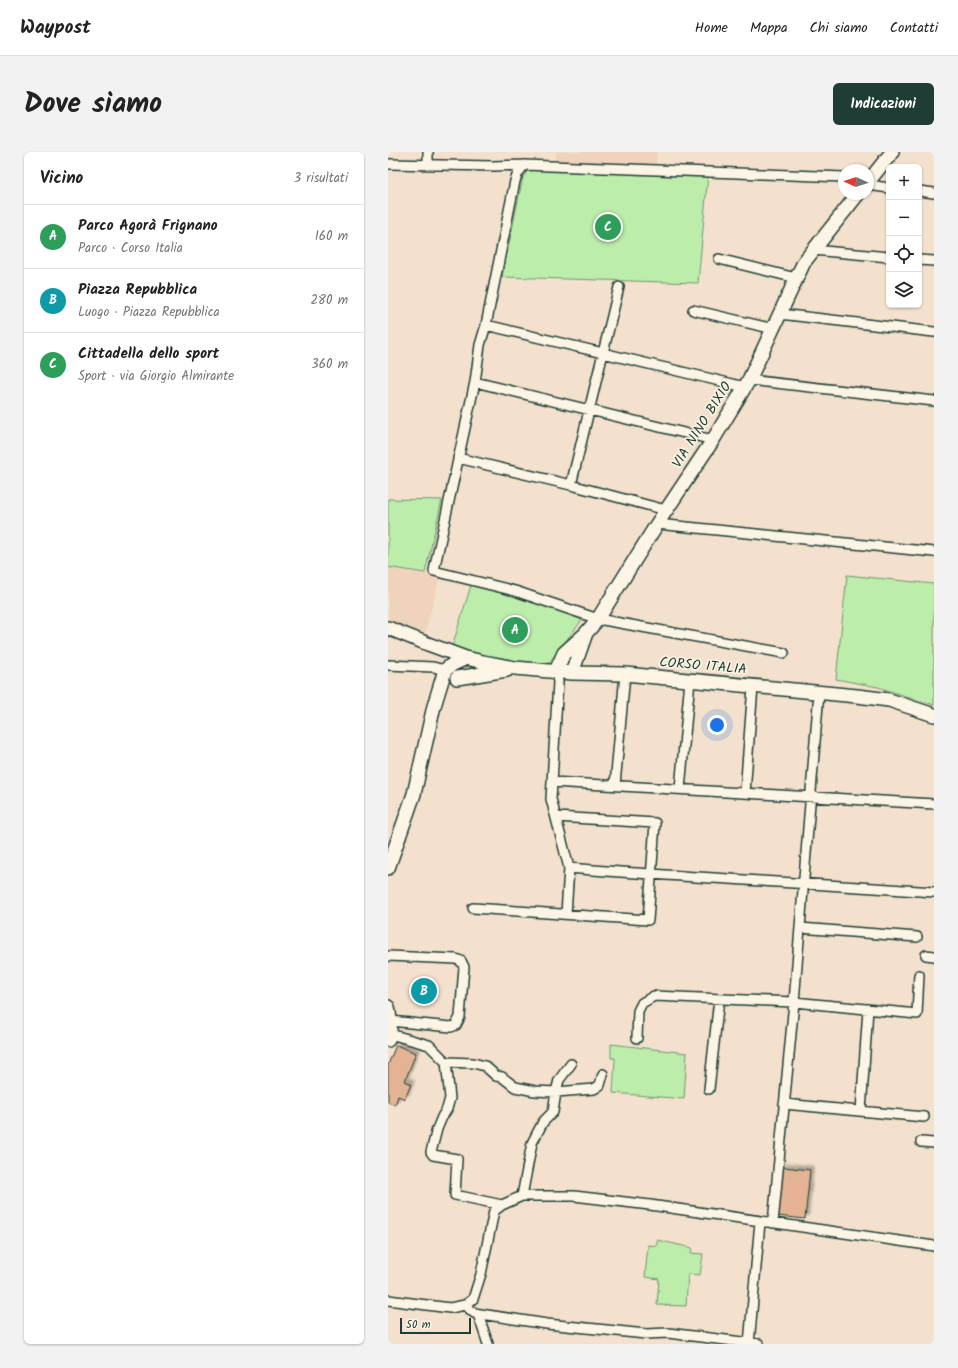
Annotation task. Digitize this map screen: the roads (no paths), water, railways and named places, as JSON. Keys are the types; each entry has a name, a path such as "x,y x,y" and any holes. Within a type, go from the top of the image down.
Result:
{"street":[{"path":"428,152 428,165"},
{"path":"874,175 892,152"},
{"path":"388,164 493,166 524,165 838,177"},
{"path":"524,165 518,173 515,181 486,325 480,345 475,382 434,571 515,591 598,619 784,653"},
{"path":"874,183 886,187"},
{"path":"922,191 934,193"},
{"name":"VIA NINO BIXIO","path":"572,673 586,634 598,619 747,383 774,329 804,262 853,200"},
{"path":"813,250 886,257"},
{"path":"718,259 796,278"},
{"path":"922,260 934,261"},
{"path":"571,485 619,287"},
{"path":"693,310 774,329"},
{"path":"780,314 934,332"},
{"path":"486,325 747,383 934,401"},
{"path":"475,382 712,440"},
{"path":"458,458 571,485 666,510"},
{"path":"657,524 934,552"},
{"name":"CORSO ITALIA","path":"388,628 466,658 515,668 572,673 625,674 889,700 934,716"},
{"path":"566,914 568,868 551,800 558,682 556,671 564,653 586,634"},
{"path":"388,868 414,794 434,706 445,670 443,659 437,648"},
{"path":"440,688 457,678 465,669 466,658 453,664 445,670"},
{"path":"388,665 433,666 445,670"},
{"path":"457,678 515,668"},
{"path":"615,785 625,674"},
{"path":"680,789 690,680"},
{"path":"745,793 753,686"},
{"path":"773,1223 794,1002 819,692"},
{"path":"552,782 934,804"},
{"path":"473,908 648,920 655,824 556,817"},
{"path":"568,868 934,892"},
{"path":"800,928 917,937"},
{"path":"388,956 456,959 461,960 464,967 460,1018 456,1025 451,1027 389,1032"},
{"path":"637,1038 638,1011 642,1003 654,996 794,1002 917,1014 919,976"},
{"path":"709,1089 719,999"},
{"path":"388,1007 389,1032"},
{"path":"860,1111 868,1009"},
{"path":"389,1032 429,1045 446,1062 450,1098 447,1109 437,1128 431,1152 433,1155 457,1159 455,1196 502,1205"},
{"path":"446,1062 472,1063 485,1066 496,1076 502,1077 515,1087 535,1091 556,1092 594,1089 600,1085 603,1074"},
{"path":"522,1196 532,1143 543,1122 553,1112 556,1092 560,1080 571,1064"},
{"path":"784,1104 924,1117"},
{"path":"921,1142 934,1144"},
{"path":"388,1300 450,1308 465,1305 473,1299 481,1274 494,1212 502,1205 522,1196 574,1196 650,1205 934,1246"},
{"path":"465,1305 474,1313 478,1314 555,1325 646,1334 668,1333 752,1344 760,1222"},
{"path":"478,1314 488,1344"}],"place":[{"name":"Cittadella dello sport","path":"608,227"},
{"name":"Parco Agorà Frignano","path":"515,630"},
{"name":"Piazza Repubblica","path":"424,991"}]}
